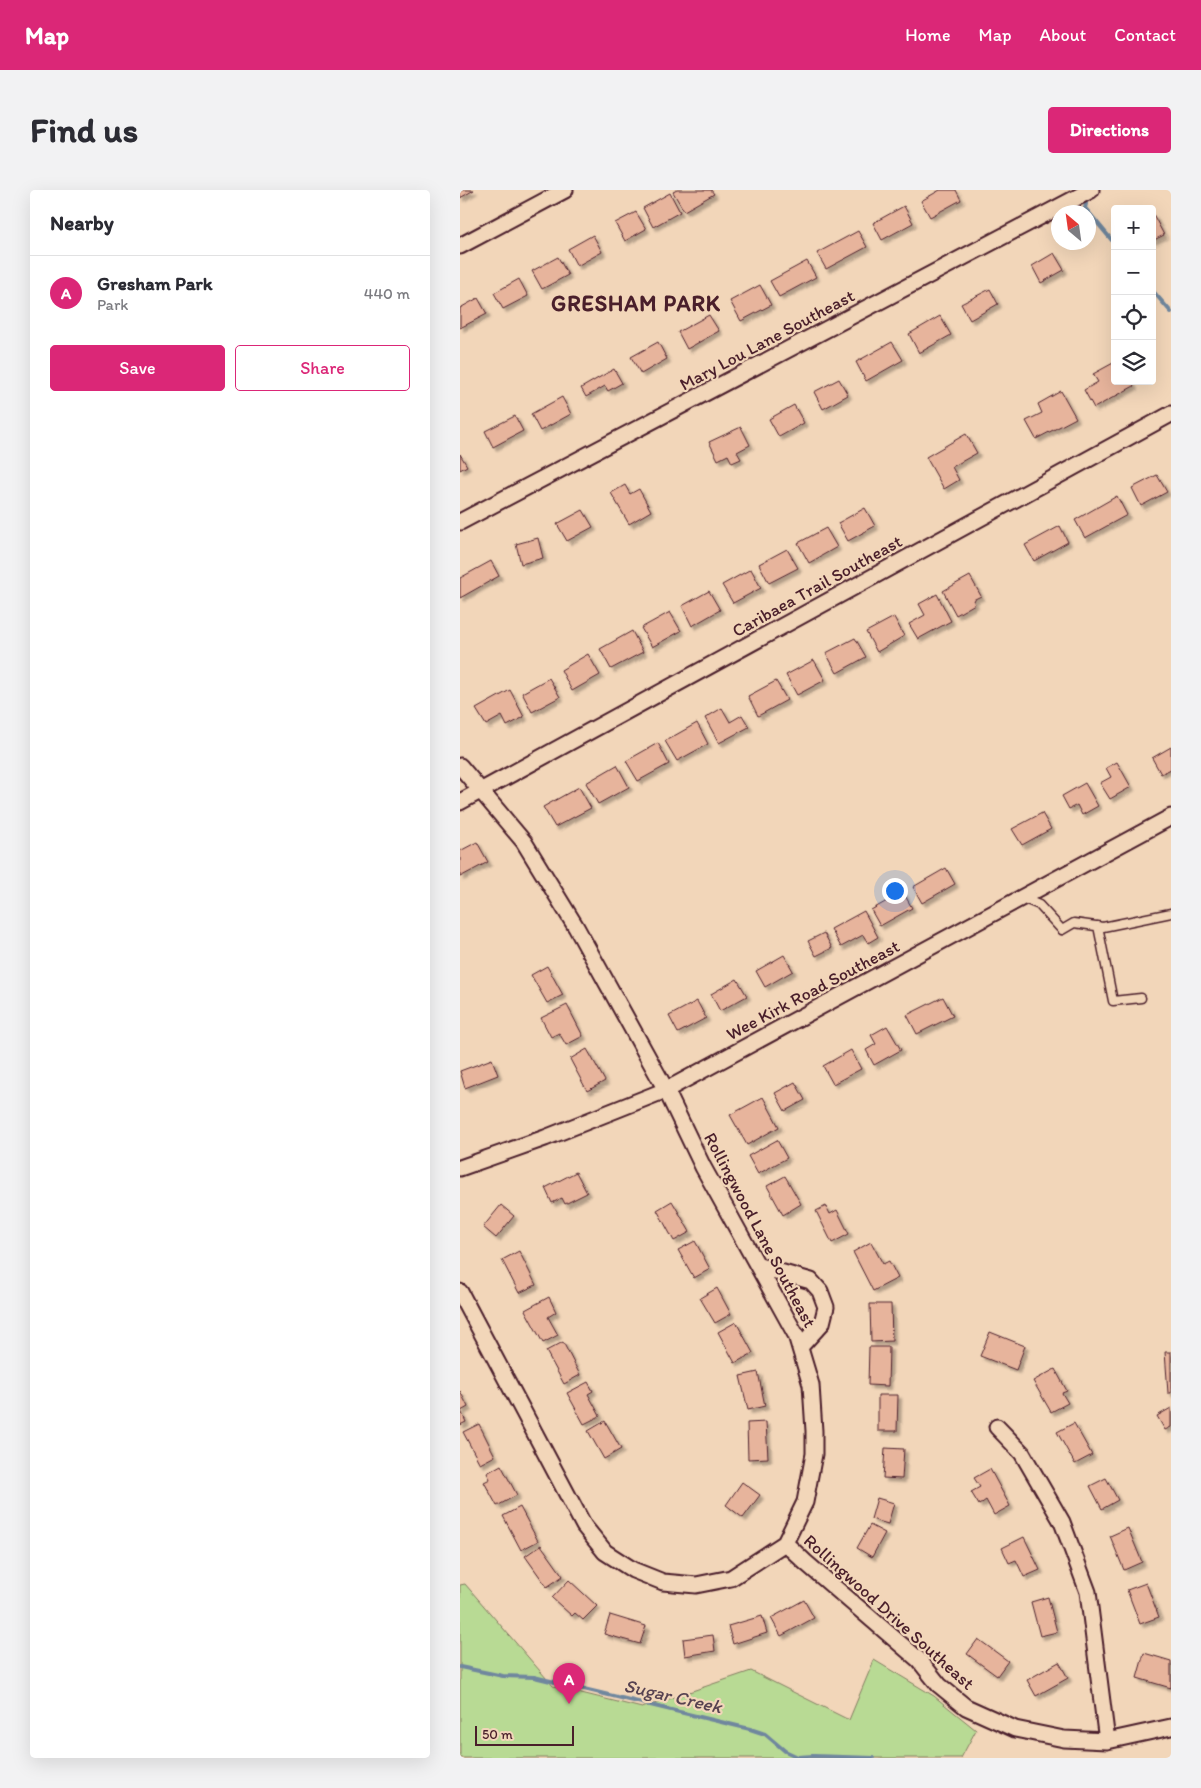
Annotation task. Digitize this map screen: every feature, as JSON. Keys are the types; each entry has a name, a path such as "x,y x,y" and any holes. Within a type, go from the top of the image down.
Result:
{"street":[{"path":"460,246 565,190"},
{"name":"Mary Lou Lane Southeast","path":"460,522 1091,190"},
{"name":"Caribaea Trail Southeast","path":"460,802 1171,414"},
{"name":"Rollingwood Lane Southeast","path":"460,766 524,842 576,927 666,1090 703,1167 796,1335 811,1385 814,1454 805,1502 785,1543"},
{"name":"Wee Kirk Road Southeast","path":"460,1168 545,1138 666,1090 1171,817"},
{"path":"759,1266 810,1281 820,1291 826,1308 822,1323 800,1347"},
{"path":"460,1292 584,1526 605,1552 633,1570 663,1582 696,1585 731,1578 785,1543"},
{"path":"997,1427 1022,1453 1062,1522 1088,1592 1108,1741"},
{"name":"Rollingwood Drive Southeast","path":"785,1543 919,1660 939,1685 966,1706 1015,1729 1064,1739 1108,1741 1171,1727"}],"lane":[{"path":"1022,898 1038,904 1062,930 1074,923 1103,926 1171,913"},
{"path":"1098,926 1113,1001 1141,998"}],"green space":[{"path":"465,1584 553,1686 642,1708 751,1671 849,1720 874,1660 934,1696 976,1730 961,1758 460,1758 460,1585"}],"building":[{"path":"460,190 474,190 460,198"},
{"path":"677,190 711,190 714,194 684,211 673,192"},
{"path":"940,190 956,190 961,200 930,217 921,201"},
{"path":"670,193 680,212 653,227 643,208"},
{"path":"904,206 913,223 882,240 873,223"},
{"path":"636,212 646,229 625,241 615,223"},
{"path":"1156,220 1164,235 1156,239"},
{"path":"858,231 867,247 826,269 817,253"},
{"path":"593,235 602,252 577,266 568,249"},
{"path":"1054,253 1064,270 1041,283 1032,266"},
{"path":"558,257 568,275 542,289 532,271"},
{"path":"807,261 816,277 779,297 770,281"},
{"path":"519,279 528,296 503,309 494,293"},
{"path":"760,285 771,305 741,321 730,301"},
{"path":"990,289 998,304 970,320 961,304"},
{"path":"478,298 487,314 460,328 460,308"},
{"path":"709,315 719,331 687,349 678,332"},
{"path":"940,316 951,335 919,353 909,334"},
{"path":"658,342 667,359 641,374 631,357"},
{"path":"892,342 903,360 866,381 856,362"},
{"path":"1111,364 1111,385 1134,386 1094,408 1084,390 1098,382 1093,374"},
{"path":"614,369 622,383 608,391 605,386 586,397 581,388"},
{"path":"839,379 848,395 823,409 814,392"},
{"path":"1061,391 1076,418 1036,439 1026,421 1042,413 1038,404"},
{"path":"562,397 571,414 540,431 531,414"},
{"path":"794,405 804,423 779,437 769,419"},
{"path":"515,416 523,431 493,447 485,431"},
{"path":"741,427 750,445 737,452 741,459 732,463 728,455 718,460 709,442"},
{"path":"966,434 977,453 952,467 959,480 944,489 926,457"},
{"path":"460,454 467,466 460,470"},
{"path":"1157,475 1167,492 1141,506 1132,488"},
{"path":"625,485 630,494 639,489 651,511 629,524 611,493"},
{"path":"1117,496 1127,515 1085,538 1075,520"},
{"path":"865,508 875,526 848,541 838,523"},
{"path":"583,510 593,527 567,541 557,524"},
{"path":"1060,526 1068,542 1034,561 1025,545"},
{"path":"826,528 837,547 809,563 798,543"},
{"path":"538,538 543,558 521,564 516,544"},
{"path":"787,549 798,568 769,583 759,564"},
{"path":"491,561 499,576 460,598 460,578"},
{"path":"751,569 761,588 733,603 722,585"},
{"path":"970,576 981,596 973,600 975,604 956,615 943,591"},
{"path":"709,591 720,610 692,626 682,606"},
{"path":"937,594 951,621 918,639 909,624 925,615 919,604"},
{"path":"670,612 681,631 652,647 641,628"},
{"path":"894,617 904,636 877,652 866,632"},
{"path":"632,631 643,652 611,669 600,649"},
{"path":"855,638 866,657 837,673 826,653"},
{"path":"588,654 600,675 572,691 561,670"},
{"path":"814,660 825,680 797,695 786,675"},
{"path":"549,678 560,697 532,712 522,693"},
{"path":"776,681 787,700 758,716 748,696"},
{"path":"510,690 524,717 507,726 502,716 486,725 476,709"},
{"path":"722,708 730,722 742,715 749,727 719,743 705,718"},
{"path":"697,723 708,744 677,761 665,741"},
{"path":"658,743 669,764 638,781 626,761"},
{"path":"1171,747 1171,769 1161,774 1152,758"},
{"path":"1117,762 1131,787 1110,799 1100,783 1111,777 1106,768"},
{"path":"617,765 629,787 598,804 586,783"},
{"path":"1085,783 1098,806 1082,815 1077,805 1069,809 1062,796"},
{"path":"579,787 591,808 555,827 543,807"},
{"path":"1042,813 1051,829 1022,845 1012,829"},
{"path":"477,842 488,862 460,877 460,851"},
{"path":"946,868 955,884 922,903 913,887"},
{"path":"903,892 912,908 880,926 871,910"},
{"path":"864,911 878,937 868,943 863,935 841,947 831,929"},
{"path":"824,933 832,948 816,956 808,941"},
{"path":"784,955 793,971 765,987 756,971"},
{"path":"547,966 563,995 547,1003 531,975"},
{"path":"737,979 747,996 720,1011 711,994"},
{"path":"943,997 953,1016 917,1034 907,1015"},
{"path":"697,1001 706,1018 678,1033 669,1016"},
{"path":"567,1005 583,1036 566,1045 559,1033 551,1037 541,1018"},
{"path":"887,1026 901,1050 874,1065 866,1050 876,1044 871,1035"},
{"path":"587,1049 605,1081 587,1091 570,1059"},
{"path":"851,1050 861,1069 833,1084 823,1066"},
{"path":"492,1059 498,1075 465,1088 460,1071"},
{"path":"795,1082 805,1100 785,1111 775,1093"},
{"path":"763,1097 779,1127 747,1145 730,1115"},
{"path":"777,1140 787,1158 758,1174 748,1156"},
{"path":"576,1172 587,1193 565,1204 562,1198 552,1203 545,1188"},
{"path":"785,1176 801,1204 783,1215 767,1186"},
{"path":"672,1201 690,1232 674,1241 657,1210"},
{"path":"501,1205 514,1216 496,1238 483,1227"},
{"path":"826,1206 830,1214 837,1210 849,1234 832,1243 816,1211"},
{"path":"695,1241 710,1269 694,1278 678,1250"},
{"path":"871,1242 883,1264 889,1261 898,1278 873,1291 853,1252"},
{"path":"519,1251 536,1285 519,1293 502,1260"},
{"path":"717,1288 731,1314 715,1323 700,1298"},
{"path":"549,1297 556,1312 548,1317 558,1335 543,1343 525,1310"},
{"path":"870,1304 891,1304 892,1341 871,1342"},
{"path":"736,1322 753,1353 735,1363 718,1332"},
{"path":"990,1332 1025,1346 1016,1370 980,1356"},
{"path":"563,1342 580,1375 564,1384 546,1351"},
{"path":"869,1347 889,1347 888,1386 868,1385"},
{"path":"1165,1352 1171,1352 1171,1393 1168,1393"},
{"path":"1055,1369 1067,1391 1062,1393 1068,1403 1051,1412 1033,1381"},
{"path":"758,1372 765,1406 748,1410 740,1376"},
{"path":"588,1382 593,1391 588,1394 600,1416 584,1424 567,1393"},
{"path":"460,1391 468,1407 461,1411 466,1422 460,1425"},
{"path":"878,1395 898,1395 897,1431 878,1431"},
{"path":"1171,1408 1171,1427 1165,1430 1157,1416"},
{"path":"605,1421 621,1449 604,1459 588,1431"},
{"path":"766,1422 768,1458 748,1459 747,1423"},
{"path":"1074,1423 1092,1455 1075,1464 1057,1432"},
{"path":"479,1424 495,1456 480,1464 463,1432"},
{"path":"885,1448 904,1449 902,1479 883,1478"},
{"path":"501,1465 517,1495 497,1506 484,1482 490,1479 487,1473"},
{"path":"990,1469 1010,1506 994,1515 986,1500 979,1505 971,1492 980,1487 974,1478"},
{"path":"1106,1478 1118,1500 1102,1509 1090,1486"},
{"path":"742,1482 760,1495 743,1518 726,1505"},
{"path":"877,1498 894,1503 888,1524 871,1519"},
{"path":"520,1507 538,1541 521,1550 503,1516"},
{"path":"870,1525 885,1533 872,1557 857,1548"},
{"path":"1128,1528 1142,1562 1124,1570 1110,1536"},
{"path":"1024,1537 1040,1570 1024,1577 1016,1560 1009,1563 1002,1548"},
{"path":"541,1545 563,1576 547,1587 525,1556"},
{"path":"569,1580 597,1606 583,1620 575,1613 572,1616 552,1598"},
{"path":"1146,1583 1159,1617 1140,1624 1127,1590"},
{"path":"1048,1597 1057,1632 1040,1636 1031,1602"},
{"path":"804,1600 814,1618 781,1636 771,1618"},
{"path":"610,1615 646,1626 640,1644 604,1634"},
{"path":"762,1616 767,1633 733,1644 728,1626"},
{"path":"713,1635 715,1651 685,1656 683,1639"},
{"path":"978,1639 1008,1661 997,1676 967,1654"},
{"path":"1144,1653 1171,1661 1171,1688 1137,1678"},
{"path":"1059,1662 1068,1678 1036,1696 1027,1680"}],"waterway":[{"path":"1086,204 1085,208 1111,239"},
{"path":"1156,295 1171,312"},
{"name":"Sugar Creek","path":"460,1667 503,1676 534,1677 750,1729 765,1734 785,1751 798,1757 873,1758"}],"place":[{"name":"Gresham Park","path":"569,1704"}],"district":[{"name":"GRESHAM PARK","path":"636,303"}]}
